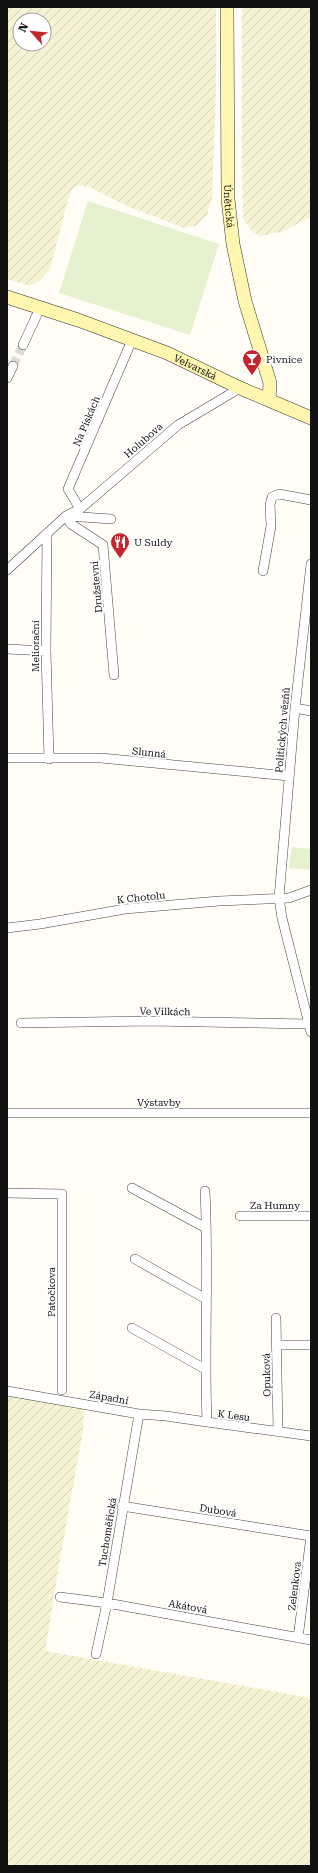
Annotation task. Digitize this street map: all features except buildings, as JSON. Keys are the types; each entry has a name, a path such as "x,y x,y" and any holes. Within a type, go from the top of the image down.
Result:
{"street":[{"name":"Únětická","path":"227,7 228,200 233,244 249,316 270,383 268,400"},
{"name":"Velvarská","path":"7,297 78,320 168,353 240,388 311,418"},
{"path":"23,345 40,308"},
{"name":"Na Pískách","path":"80,509 68,489 132,340"},
{"path":"7,378 13,366"},
{"name":"Holubova","path":"7,570 66,516 80,509 178,425 240,388"},
{"path":"263,571 271,526 270,505 272,497 279,494 311,500"},
{"path":"66,516 111,519"},
{"name":"Družstevní","path":"66,516 71,524 103,545 114,675"},
{"name":"Meliorační","path":"47,533 46,651 49,759"},
{"name":"Politických vězňů","path":"279,898 295,708 311,564"},
{"path":"7,649 46,651"},
{"path":"295,708 311,711"},
{"name":"Slunná","path":"7,758 101,758 289,776"},
{"name":"K Chotolu","path":"7,928 40,924 125,909 289,898 311,890"},
{"path":"279,898 282,918 310,1028"},
{"name":"Ve Vilkách","path":"21,1023 150,1021 310,1028"},
{"name":"Výstavby","path":"7,1113 311,1113"},
{"path":"132,1188 206,1228"},
{"name":"K Lesu","path":"205,1191 205,1370 207,1422 311,1436"},
{"name":"Patočkova","path":"7,1193 62,1194 62,1390"},
{"name":"Za Humny","path":"240,1216 311,1216"},
{"path":"135,1259 206,1299"},
{"name":"Opuková","path":"276,1318 278,1432"},
{"path":"132,1328 205,1370"},
{"path":"277,1346 311,1345"},
{"name":"Západní","path":"7,1391 139,1414 207,1422"},
{"name":"Tuchoměřická","path":"96,1654 107,1603 122,1506 139,1414"},
{"name":"Dubová","path":"122,1506 311,1536"},
{"name":"Zelenkova","path":"298,1638 311,1536"},
{"name":"Akátová","path":"60,1597 107,1603 311,1640"}],"shaded area":[{"path":"7,7 216,7 216,89 212,198 207,215 195,226 184,228 127,206 89,187 78,185 72,190 69,196 50,269 40,280 32,285 26,285 7,279"},
{"path":"242,7 311,7 311,217 281,232 260,236 253,232 243,219"},
{"path":"7,1396 82,1408 84,1412 83,1430 45,1651 311,1698 311,1866 7,1866"}],"green space":[{"path":"88,201 219,244 190,335 59,293"},
{"path":"292,847 311,849 311,870 289,868"}],"tunnel":[{"path":"13,366 23,345"}],"place":[{"name":"Pivnice","path":"252,376"},
{"name":"U Suldy","path":"120,559"}]}
